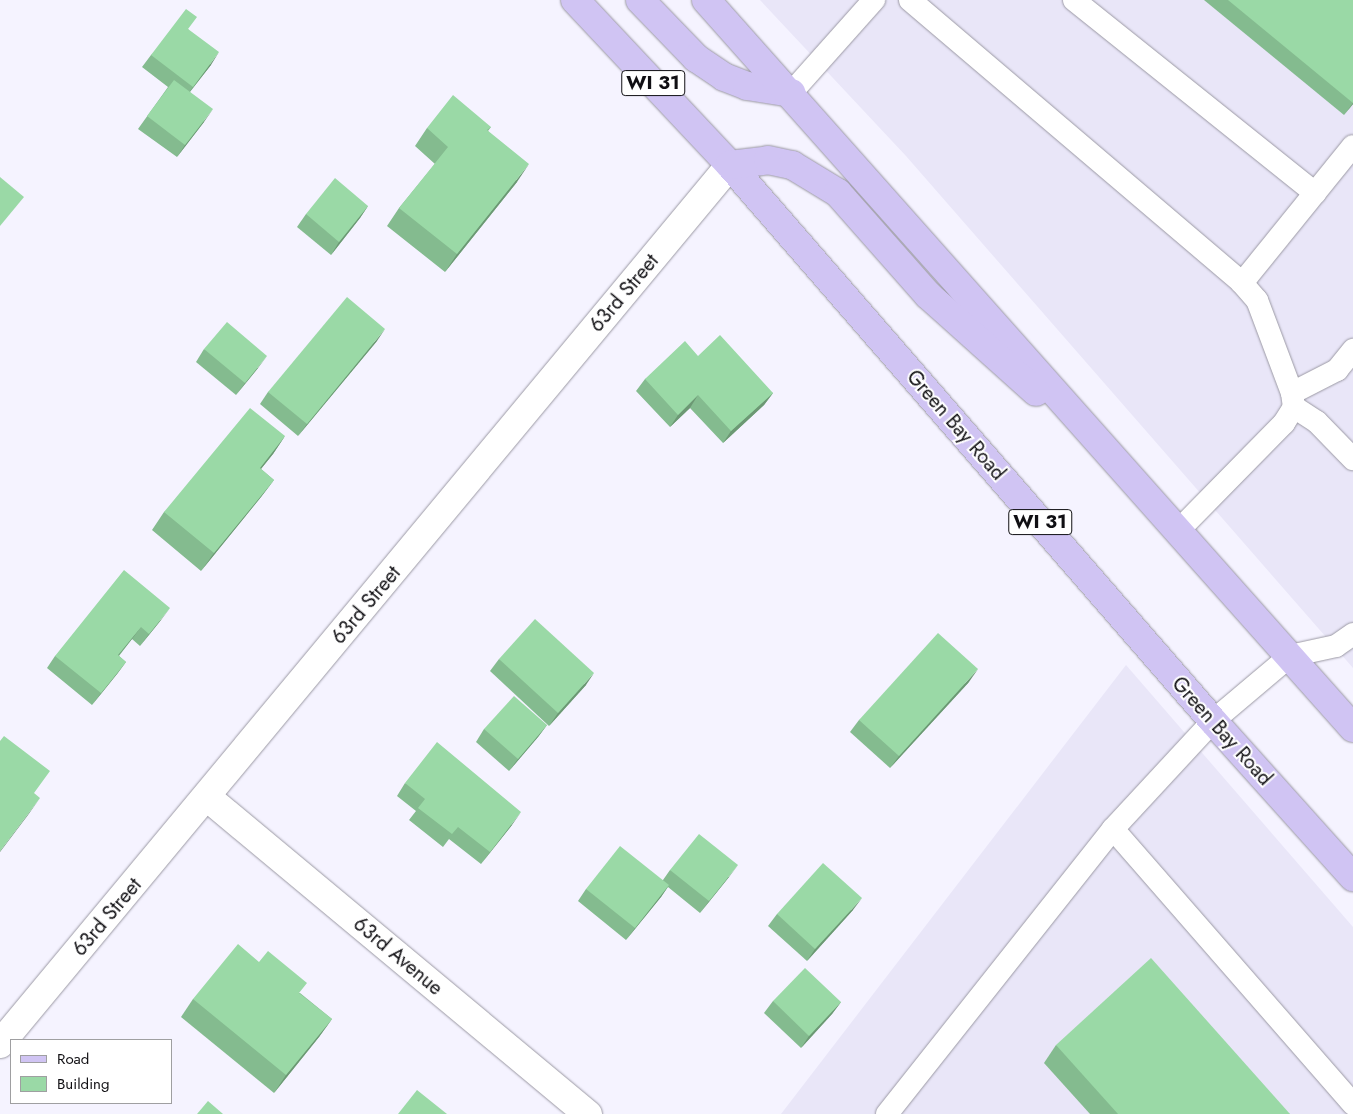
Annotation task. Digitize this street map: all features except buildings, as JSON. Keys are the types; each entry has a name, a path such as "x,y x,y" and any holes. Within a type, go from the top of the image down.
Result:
{"main road":[{"name":"Green Bay Road","path":"575,0 730,165 1213,721 1353,876"},
{"path":"640,0 696,58 724,77 747,86 791,93"},
{"path":"706,0 791,93 1353,728"},
{"path":"730,165 768,160 792,166 838,193 928,294 1121,466"}],"street":[{"name":"63rd Street","path":"0,1044 730,165"},
{"name":"63rd Avenue","path":"207,797 588,1114"}],"lane":[{"path":"791,93 874,0"},
{"path":"910,0 1242,283 1257,300 1293,400 1353,459"},
{"path":"1074,0 1315,193"},
{"path":"1242,283 1353,146"},
{"path":"1178,531 1284,423 1293,400 1337,370 1353,350"},
{"path":"887,1114 1113,829 1213,721 1290,656 1336,646 1353,634"},
{"path":"1113,829 1353,1104"}],"shaded area":[{"path":"760,0 1353,0 1353,668 906,156"},
{"path":"1126,665 1353,927 1353,1114 781,1114"}]}
